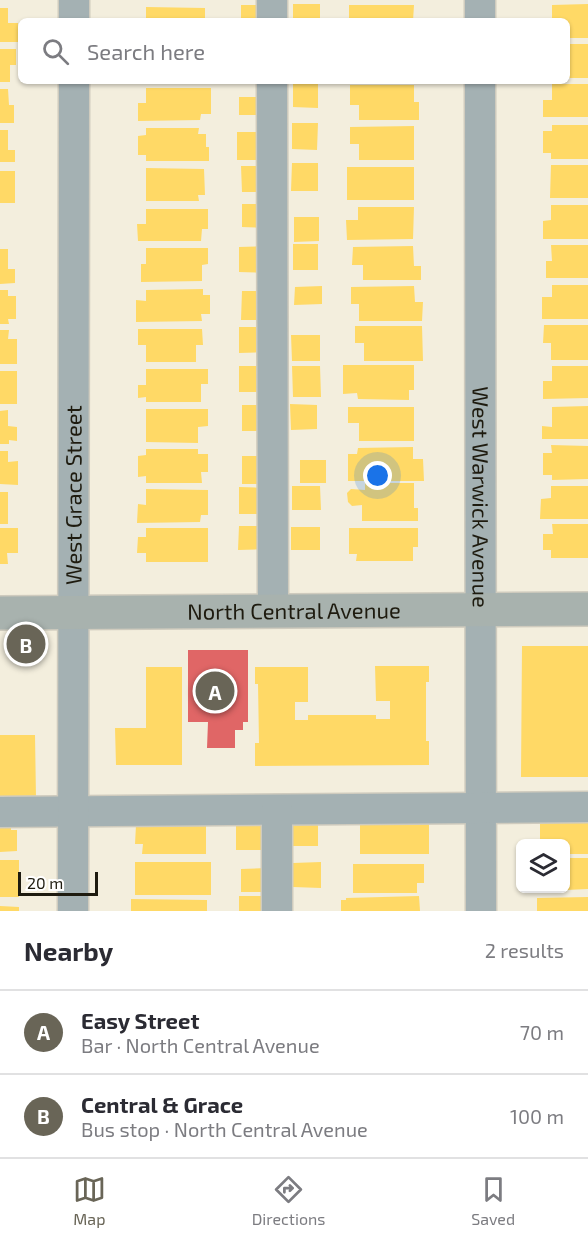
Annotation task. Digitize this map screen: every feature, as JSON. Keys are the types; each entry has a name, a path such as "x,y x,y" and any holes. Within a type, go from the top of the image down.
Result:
{"main road":[{"name":"North Central Avenue","path":"0,613 588,609"}],"street":[{"path":"74,0 74,18"},
{"path":"272,0 272,18"},
{"path":"480,0 480,18"},
{"name":"West Grace Street","path":"73,911 74,84"},
{"path":"272,84 273,611"},
{"name":"West Warwick Avenue","path":"480,84 481,911"},
{"path":"0,812 588,807"},
{"path":"277,810 277,911"}],"building: Homes":[{"path":"293,4 320,4 320,18 293,18"},
{"path":"588,4 588,38 570,38 570,18 552,18 552,5"},
{"path":"241,5 266,5 266,18 241,18"},
{"path":"349,5 414,5 413,18 349,18"},
{"path":"146,7 205,8 205,18 146,18"},
{"path":"0,8 8,8 8,23 18,23 18,42 0,42"},
{"path":"570,44 588,44 588,78 570,78"},
{"path":"0,49 16,49 16,65 10,65 10,82 0,82"},
{"path":"293,84 318,84 318,108 293,107"},
{"path":"552,84 588,84 588,117 543,117 543,100 552,100"},
{"path":"350,85 414,85 414,102 419,102 419,120 359,120 359,105 350,105"},
{"path":"146,88 211,88 211,114 201,114 200,120 138,121 138,103 146,103"},
{"path":"0,89 8,89 9,105 14,105 14,123 0,123"},
{"path":"239,97 267,97 267,115 239,115"},
{"path":"292,123 318,123 317,150 292,149"},
{"path":"552,125 588,125 588,159 551,159 551,153 543,153 543,131 552,131"},
{"path":"414,126 414,160 359,160 359,144 350,144 350,127"},
{"path":"146,128 199,128 198,134 206,134 209,161 146,161 146,155 138,155 138,136 146,135"},
{"path":"0,130 8,130 8,150 15,150 15,162 0,162"},
{"path":"237,132 267,132 267,160 237,160"},
{"path":"292,163 318,163 318,191 291,191"},
{"path":"551,165 588,165 588,198 550,198"},
{"path":"241,166 268,166 267,192 242,192"},
{"path":"347,167 414,167 414,200 347,200"},
{"path":"146,168 204,169 205,195 198,195 199,201 146,201"},
{"path":"0,171 15,171 15,203 0,203"},
{"path":"242,204 267,204 267,228 242,227"},
{"path":"551,205 588,205 588,239 543,239 543,221 551,220"},
{"path":"358,207 414,207 413,239 347,240 346,220 358,220"},
{"path":"146,209 208,209 208,229 202,229 201,241 138,241 137,224 146,224"},
{"path":"294,217 319,217 319,241 294,242"},
{"path":"293,244 318,244 318,270 293,270"},
{"path":"551,245 588,245 588,278 546,278 546,261 552,261"},
{"path":"267,246 267,273 239,272 239,247"},
{"path":"413,246 414,266 421,266 421,280 363,280 363,265 352,265 353,247"},
{"path":"146,248 208,248 208,264 202,265 202,281 141,282 141,264 146,264"},
{"path":"0,249 8,249 8,269 15,269 15,283 0,284"},
{"path":"552,285 588,285 588,319 542,319 542,297 552,297"},
{"path":"322,286 322,304 294,305 295,287"},
{"path":"414,286 415,302 423,302 422,321 359,321 359,304 351,304 351,287"},
{"path":"203,289 203,295 210,295 210,314 201,314 202,321 136,322 136,300 146,301 146,290"},
{"path":"0,290 8,290 8,296 16,296 16,319 8,319 9,324 0,324"},
{"path":"242,291 268,291 268,320 241,320"},
{"path":"544,325 588,325 588,360 551,360 551,343 543,343"},
{"path":"355,326 422,326 423,361 364,361 364,343 355,343"},
{"path":"239,327 267,327 267,352 239,353"},
{"path":"138,329 202,329 203,345 196,345 196,362 146,362 146,345 138,345"},
{"path":"0,330 9,330 8,339 17,339 17,364 0,364"},
{"path":"291,335 320,335 320,361 292,361"},
{"path":"343,365 414,365 414,390 409,390 409,400 358,399 357,393 343,394"},
{"path":"239,366 267,366 267,392 239,392"},
{"path":"292,366 320,366 321,397 293,397"},
{"path":"552,366 588,366 588,398 543,399 543,381 552,381"},
{"path":"146,369 208,369 208,384 201,384 201,402 146,402 146,397 138,398 138,385 146,385"},
{"path":"0,371 17,371 17,404 0,404"},
{"path":"290,404 317,405 317,429 291,430"},
{"path":"242,405 267,405 267,431 242,431"},
{"path":"588,406 588,439 542,439 542,426 552,427 552,407"},
{"path":"348,407 414,407 414,441 359,441 359,423 348,423"},
{"path":"146,409 208,409 208,426 198,427 198,443 146,442"},
{"path":"8,410 8,426 17,427 17,441 9,440 9,444 0,444 0,411"},
{"path":"551,445 588,446 588,479 552,480 552,475 543,475 543,453 552,453"},
{"path":"413,447 413,459 423,459 424,481 348,481 348,454 357,454 358,448"},
{"path":"146,449 198,449 198,454 208,454 208,472 201,472 202,483 146,483 146,476 138,477 138,456 146,455"},
{"path":"0,451 8,451 8,462 18,461 18,485 0,484"},
{"path":"242,456 269,456 269,484 242,484"},
{"path":"300,460 326,460 326,483 300,483"},
{"path":"365,483 414,483 414,508 418,508 418,521 362,521 362,505 352,506 348,502 347,493 351,489 365,490"},
{"path":"292,486 320,486 321,510 292,510"},
{"path":"551,486 588,486 588,519 540,519 541,499 551,498"},
{"path":"239,487 268,488 268,514 239,514"},
{"path":"146,489 208,490 208,515 201,515 200,522 137,523 138,504 146,505"},
{"path":"0,492 8,492 8,524 0,524"},
{"path":"552,524 588,524 588,558 551,558 551,550 543,550 543,534 553,534"},
{"path":"239,526 267,526 267,549 238,550"},
{"path":"291,527 320,527 320,550 291,550"},
{"path":"0,528 18,528 18,553 7,553 8,564 0,564"},
{"path":"146,528 208,528 208,562 146,562 146,553 137,553 138,537 146,537"},
{"path":"349,528 418,528 418,547 413,547 413,561 356,561 357,554 349,554"},
{"path":"522,646 588,646 588,777 521,777"},
{"path":"375,666 429,666 429,682 426,682 426,741 429,741 429,765 255,766 255,743 259,743 258,684 255,684 255,667 308,667 308,702 295,702 295,720 308,720 308,715 376,715 376,719 390,719 390,701 376,701"},
{"path":"146,667 182,667 182,765 116,765 115,728 146,728"},
{"path":"0,735 35,735 36,798 0,798"},
{"path":"360,821 429,821 429,854 360,854"},
{"path":"293,822 318,822 318,846 293,846"},
{"path":"0,823 11,824 11,830 17,830 17,851 0,852"},
{"path":"540,823 588,823 588,854 570,854 570,839 540,839"},
{"path":"136,825 206,825 206,854 142,854 143,844 135,844"},
{"path":"236,825 267,825 267,850 236,850"},
{"path":"570,858 588,858 588,889 570,890"},
{"path":"0,860 19,860 19,897 0,897"},
{"path":"135,862 211,862 211,895 135,895"},
{"path":"321,862 321,888 293,887 293,863"},
{"path":"353,864 424,864 424,883 417,883 417,893 353,893"},
{"path":"267,868 267,892 241,892 241,869"},
{"path":"239,896 267,896 267,911 239,911"},
{"path":"419,896 420,911 341,911 341,900 346,900 346,898"},
{"path":"588,897 588,911 537,911 537,898"},
{"path":"131,899 207,900 207,911 131,911"},
{"path":"0,906 19,907 19,911 0,911"}],"building: Shops":[{"path":"188,650 248,650 248,722 243,722 243,730 235,730 235,748 207,748 208,722 188,722"}],"place":[{"name":"Central & Grace","path":"26,644"},
{"name":"Easy Street","path":"215,691"}]}
